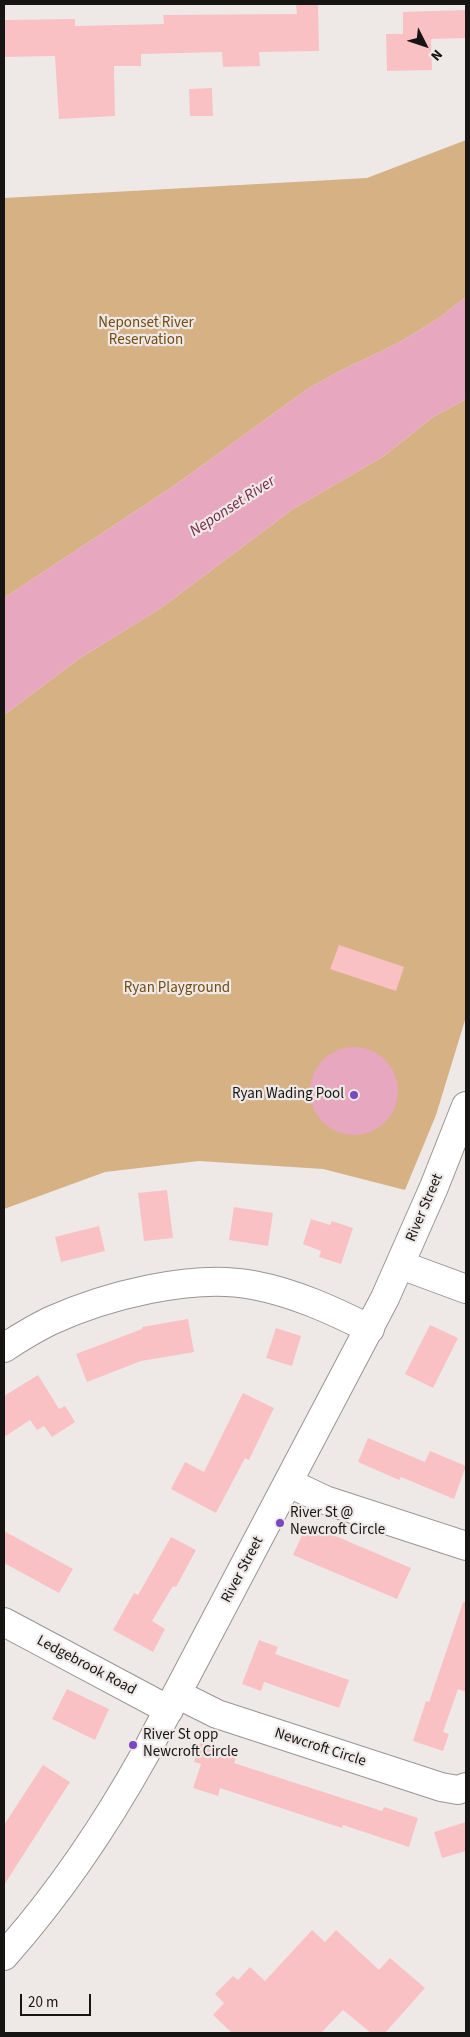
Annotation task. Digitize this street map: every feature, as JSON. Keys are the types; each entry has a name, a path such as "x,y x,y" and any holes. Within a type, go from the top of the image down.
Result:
{"street":[{"name":"River Street","path":"4,1956 41,1914 98,1834 131,1779 173,1702 370,1329 401,1264 466,1106"},
{"path":"401,1264 466,1289"},
{"path":"4,1348 50,1321 95,1304 158,1288 210,1283 251,1284 290,1294 325,1307 370,1329"},
{"path":"289,1483 326,1500 466,1546"},
{"name":"Ledgebrook Road","path":"4,1622 173,1702"},
{"name":"Newcroft Circle","path":"173,1702 217,1714 441,1787 458,1790 466,1788"}],"green space":[{"name":"Neponset River Reservation","path":"466,140 466,297 439,318 400,342 309,388 175,485 4,598 4,198 367,178"},
{"name":"Ryan Playground","path":"466,399 466,1017 436,1115 405,1190 323,1169 199,1161 105,1172 4,1209 4,715 80,658 161,608 293,509 384,456 433,417"}],"water":[{"name":"Neponset River","path":"466,297 466,399 433,417 384,456 293,509 161,608 80,658 4,715 4,598 175,485 309,388 400,342 439,318"},
{"name":"Ryan Wading Pool","path":"354,1047 371,1050 379,1054 391,1066 395,1074 398,1091 395,1108 391,1116 379,1128 371,1132 354,1135 337,1132 329,1128 317,1116 313,1108 310,1091 313,1074 317,1066 329,1054 337,1050"}],"building":[{"path":"296,4 318,4 319,51 259,52 260,66 223,67 222,52 141,54 141,66 114,66 115,116 59,119 55,56 4,57 4,20 75,19 75,26 164,24 163,15 297,14"},
{"path":"466,10 466,38 431,39 432,70 387,71 386,34 403,34 403,12"},
{"path":"212,88 213,116 190,116 189,89"},
{"path":"339,945 404,967 396,991 330,969"},
{"path":"167,1190 173,1238 144,1241 138,1193"},
{"path":"234,1207 273,1213 268,1246 229,1240"},
{"path":"311,1219 330,1225 332,1221 353,1228 341,1264 319,1257 321,1251 303,1244"},
{"path":"99,1226 105,1251 61,1262 55,1237"},
{"path":"188,1319 194,1352 141,1361 87,1382 76,1354 142,1329 142,1327"},
{"path":"430,1325 458,1338 433,1388 405,1374"},
{"path":"276,1328 301,1336 292,1366 266,1358"},
{"path":"38,1375 59,1409 65,1406 75,1422 52,1437 44,1426 37,1430 30,1420 4,1437 4,1396"},
{"path":"243,1393 274,1408 249,1460 245,1458 216,1513 171,1489 185,1462 204,1472"},
{"path":"368,1438 425,1462 430,1451 466,1466 454,1499 401,1477 399,1480 358,1462"},
{"path":"307,1524 411,1568 397,1599 293,1555"},
{"path":"4,1531 73,1569 59,1593 4,1563"},
{"path":"171,1537 196,1550 176,1587 173,1586 152,1621 165,1629 153,1652 113,1630 134,1593 138,1595"},
{"path":"463,1602 466,1602 466,1692 458,1689 443,1732 449,1734 443,1751 413,1741 426,1701 429,1702"},
{"path":"259,1640 278,1647 275,1654 349,1680 339,1708 264,1682 261,1691 242,1684"},
{"path":"67,1689 109,1709 95,1740 52,1719"},
{"path":"200,1743 237,1755 234,1763 382,1811 384,1807 418,1818 409,1847 343,1825 342,1828 220,1788 218,1796 193,1788 201,1764 194,1762"},
{"path":"43,1765 70,1782 4,1885 4,1825"},
{"path":"466,1822 466,1851 442,1858 434,1832"},
{"path":"312,1930 325,1942 336,1930 379,1970 390,1958 425,1988 385,2033 371,2033 343,2010 321,2033 232,2033 213,2015 224,2003 215,1994 233,1976 238,1980 250,1967 265,1981"}],"place":[{"name":"Ryan Wading Pool","path":"354,1095"},
{"name":"River St @ Newcroft Circle","path":"280,1523"},
{"name":"River St opp Newcroft Circle","path":"133,1745"}]}
